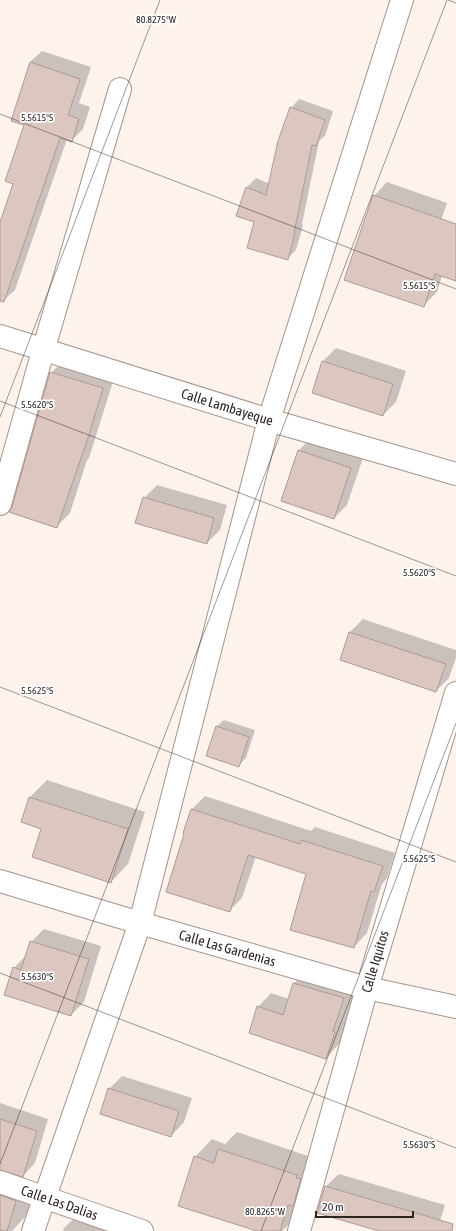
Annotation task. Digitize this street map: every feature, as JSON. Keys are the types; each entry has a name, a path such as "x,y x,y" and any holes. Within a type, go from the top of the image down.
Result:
{"street":[{"path":"33,1231 140,923 269,420 402,0"},
{"path":"0,504 120,89"},
{"name":"Calle Lambayeque","path":"0,336 43,351 269,420 456,474"},
{"name":"Calle Iquitos","path":"300,1231 367,988 456,694"},
{"name":"Calle Las Gardenias","path":"0,881 367,988 456,1007"},
{"name":"Calle Las Dalias","path":"0,1182 142,1231"}],"building":[{"path":"30,62 80,79 68,115 79,119 72,142 60,138 4,302 0,301 0,222 13,184 5,181 24,125 11,121"},
{"path":"290,107 325,120 316,146 312,145 295,233 288,260 247,248 254,222 236,216 246,187 266,195 278,141"},
{"path":"373,195 456,224 456,281 435,274 424,307 344,280"},
{"path":"322,361 393,384 383,416 312,393"},
{"path":"50,372 103,388 89,435 57,528 9,512 12,507"},
{"path":"298,450 351,468 334,519 281,501"},
{"path":"143,497 214,518 207,544 135,523"},
{"path":"349,632 446,664 436,692 340,660"},
{"path":"216,726 249,737 239,767 206,756"},
{"path":"29,797 128,829 111,883 32,857 41,829 21,822"},
{"path":"191,809 300,844 301,840 383,866 374,892 371,891 354,948 290,930 306,874 248,855 230,912 166,892"},
{"path":"30,941 89,959 71,1016 4,995 13,967 21,970"},
{"path":"293,983 344,998 333,1031 335,1032 326,1059 249,1033 257,1006 283,1015"},
{"path":"108,1088 179,1111 171,1137 100,1114"},
{"path":"0,1119 37,1131 23,1177 0,1170"},
{"path":"218,1149 297,1175 296,1178 301,1179 293,1206 288,1205 280,1231 257,1231 178,1206 194,1156 214,1163"},
{"path":"325,1186 453,1224 452,1231 379,1231 317,1213"},
{"path":"0,1195 16,1201 7,1231 0,1230"}]}
